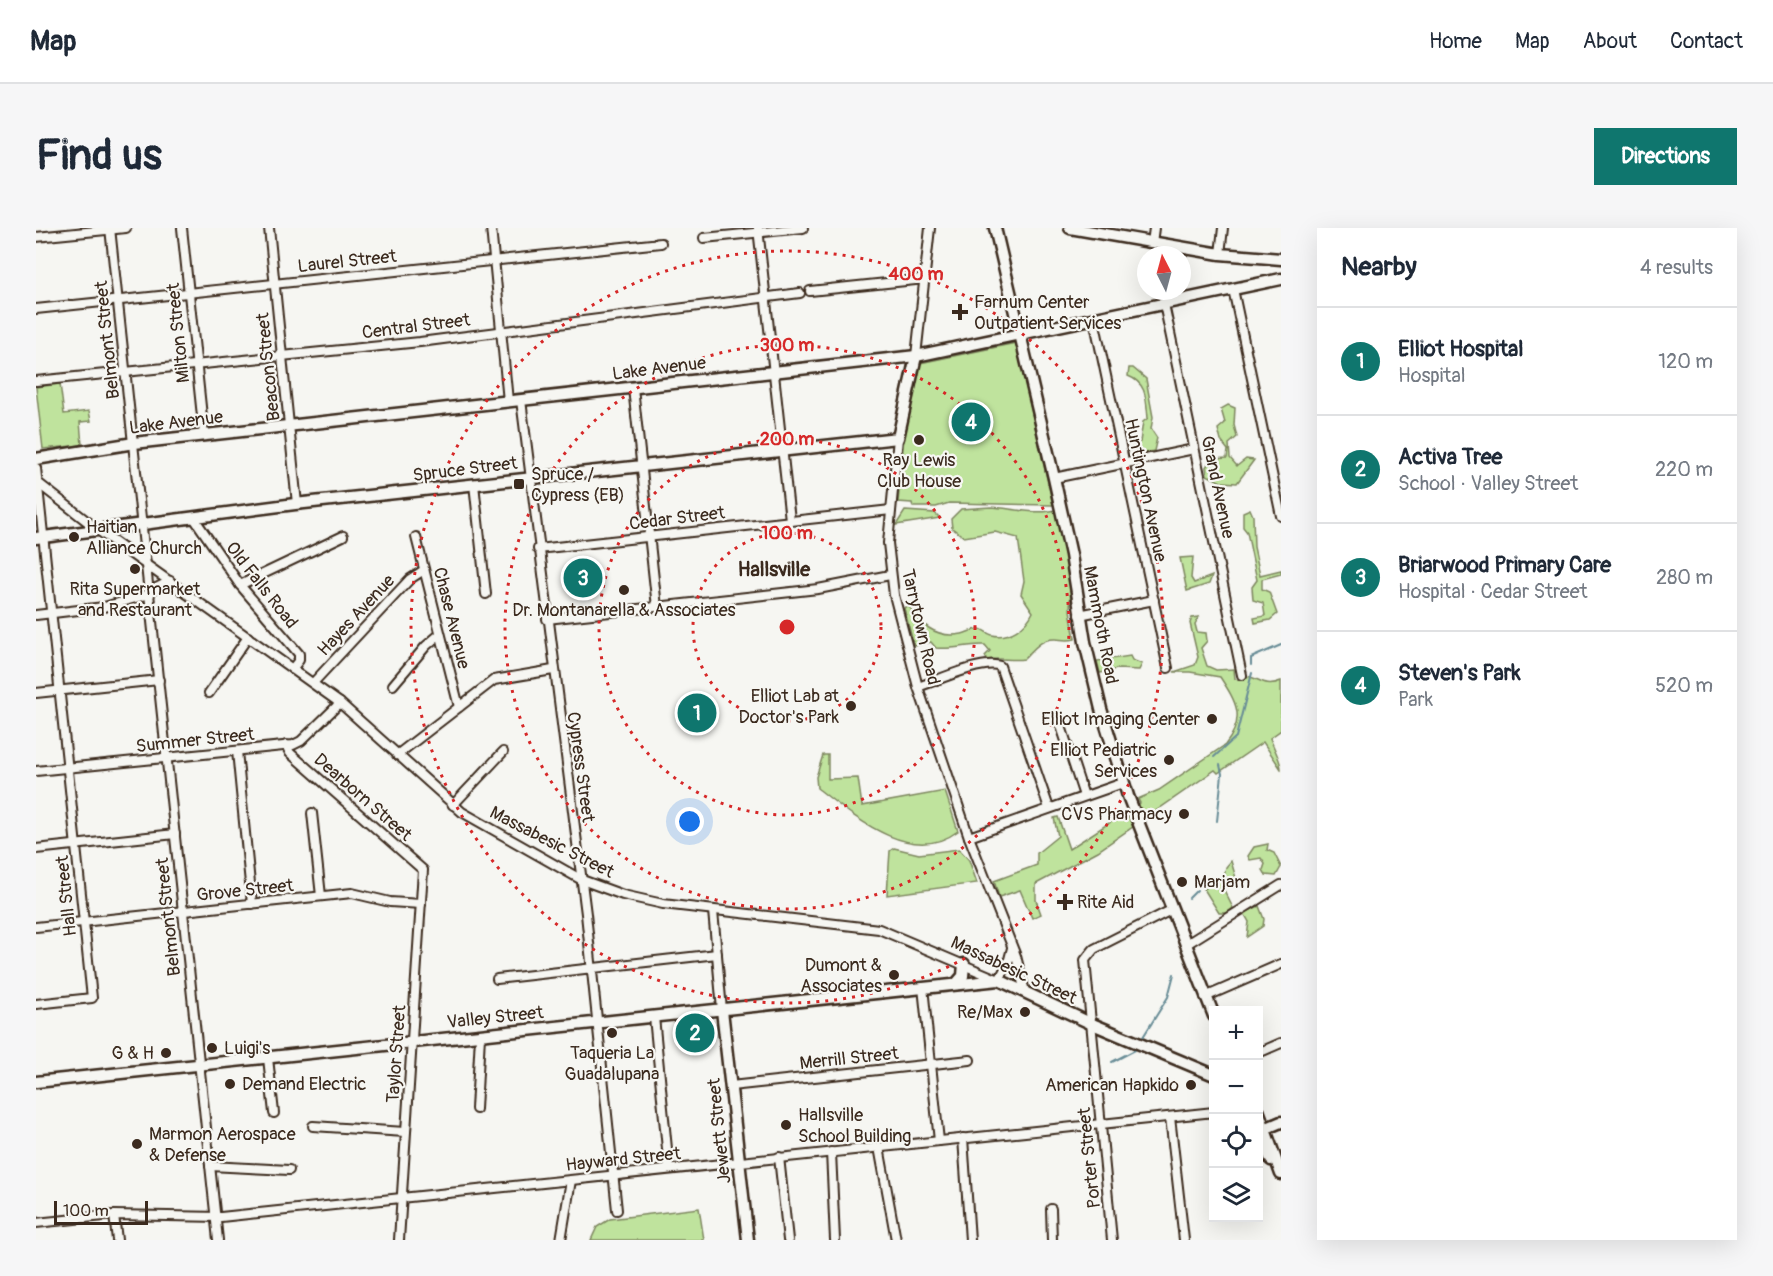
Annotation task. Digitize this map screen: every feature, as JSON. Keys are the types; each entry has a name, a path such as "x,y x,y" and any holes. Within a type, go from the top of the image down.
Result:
{"street":[{"path":"36,237 126,228"},
{"name":"Milton Street","path":"182,228 204,435"},
{"name":"Beacon Street","path":"269,228 297,504"},
{"path":"491,228 508,401"},
{"path":"704,238 758,230 803,228"},
{"name":"Tarrytown Road","path":"930,228 916,356 898,438 888,543 890,575 918,687 969,837 1012,948 1024,992"},
{"name":"Mammoth Road","path":"995,228 1071,555 1079,615 1101,709 1123,783 1209,1006"},
{"path":"1070,228 1220,254 1281,259"},
{"path":"1152,243 1154,228"},
{"path":"1220,254 1223,228"},
{"name":"Belmont Street","path":"110,229 218,1240"},
{"path":"758,230 790,520"},
{"name":"Laurel Street","path":"36,309 661,243"},
{"path":"810,291 925,279"},
{"name":"Lake Avenue","path":"36,459 134,443 916,356 1281,279"},
{"path":"1233,289 1278,489 1281,516"},
{"name":"Central Street","path":"36,381 282,357 800,293"},
{"name":"Grand Avenue","path":"1164,304 1242,675"},
{"name":"Huntington Avenue","path":"1095,319 1168,668"},
{"path":"633,388 657,607"},
{"name":"Cypress Street","path":"521,400 553,670 599,1022 617,1210"},
{"name":"Spruce Street","path":"40,537 297,504 898,438"},
{"path":"1054,478 1194,449"},
{"name":"Hall Street","path":"36,468 40,537 52,613 92,998 36,1004"},
{"name":"Massabesic Street","path":"38,483 99,531 340,703 453,805 478,823 582,880 648,902 879,929 964,964 1090,1023 1209,1071"},
{"path":"474,484 486,594"},
{"name":"Cedar Street","path":"538,549 891,510"},
{"name":"Old Falls Road","path":"194,518 240,585 299,654 299,660 292,669"},
{"path":"240,585 343,536"},
{"name":"Chase Avenue","path":"416,537 459,707"},
{"name":"Hayes Avenue","path":"313,683 410,579 424,570"},
{"path":"547,620 818,589 890,575"},
{"path":"36,615 104,607 150,593 170,581"},
{"path":"1079,615 1154,600"},
{"path":"393,685 426,646 440,634"},
{"path":"209,693 248,637"},
{"path":"918,687 978,667 996,664 1002,670 1049,808"},
{"path":"397,755 494,680 553,670"},
{"path":"36,693 159,680"},
{"name":"Summer Street","path":"36,771 286,746 301,741 340,703"},
{"path":"1060,723 1084,796"},
{"name":"Dearborn Street","path":"286,746 290,753 423,870"},
{"path":"237,751 252,904"},
{"path":"453,805 503,752"},
{"path":"969,837 1123,783"},
{"path":"312,813 321,896"},
{"path":"36,849 175,834"},
{"name":"Taylor Street","path":"399,1240 423,870"},
{"path":"1185,945 1281,885"},
{"name":"Grove Street","path":"36,927 357,893 382,900 421,904"},
{"name":"Porter Street","path":"1112,1240 1085,960 1088,953 1171,910"},
{"name":"Jewett Street","path":"713,911 747,1240"},
{"path":"999,980 1008,963 1012,948"},
{"path":"497,980 717,954"},
{"path":"957,984 963,976 964,964"},
{"path":"1205,997 1281,964"},
{"name":"Valley Street","path":"36,1082 999,980"},
{"path":"923,987 939,1141"},
{"path":"654,1017 669,1169"},
{"path":"476,1109 480,1036"},
{"path":"1263,1051 1281,1043"},
{"path":"268,1058 274,1113"},
{"name":"Merrill Street","path":"731,1086 970,1060"},
{"name":"Hayward Street","path":"36,1222 114,1215 215,1218 1209,1114"},
{"path":"1170,1118 1184,1240"},
{"path":"1263,1129 1281,1122"},
{"path":"313,1126 405,1132"},
{"path":"1263,1135 1281,1176"},
{"path":"963,1138 970,1240"},
{"path":"879,1147 896,1240"},
{"path":"831,1152 835,1240"},
{"path":"779,1157 788,1240"},
{"path":"210,1166 289,1170"},
{"path":"561,1240 571,1180"},
{"path":"1051,1209 1052,1240"},
{"path":"114,1215 117,1240"}],"green space":[{"path":"1016,343 1053,505 949,503 936,507 913,507 912,503 898,502 904,437 920,363"},
{"path":"1129,368 1133,368 1146,379 1153,417 1151,429 1157,438 1154,451 1133,456 1130,449 1140,442 1143,422 1148,418 1144,392 1139,383 1128,376"},
{"path":"60,384 64,414 89,411 91,421 80,422 82,445 43,449 36,387"},
{"path":"1228,405 1235,408 1234,425 1237,437 1229,444 1230,458 1237,466 1246,459 1254,460 1237,483 1221,482 1207,475 1206,467 1211,459 1227,458 1228,450 1221,441 1218,429 1225,423 1221,409"},
{"path":"991,507 1033,512 1055,510 1071,584 1070,610 1075,639 1046,640 1024,659 987,660 985,656 990,651 985,645 936,648 931,642 914,646 904,608 909,606 924,625 945,635 962,634 981,629 992,635 1005,635 1021,627 1033,612 1021,594 1024,581 1018,538 995,532 964,537 952,528 951,519 961,509"},
{"path":"1250,509 1253,516 1254,547 1260,575 1281,570 1281,574 1262,579 1262,589 1269,592 1277,614 1270,620 1255,623 1254,618 1265,616 1263,603 1253,600 1252,587 1257,580 1247,532 1243,527 1243,512"},
{"path":"905,511 935,513 940,518 896,525"},
{"path":"1193,557 1191,578 1194,583 1212,576 1209,584 1187,591 1180,558"},
{"path":"1199,617 1195,624 1197,632 1206,633 1207,641 1201,648 1207,666 1216,670 1234,669 1235,679 1243,680 1246,676 1266,683 1281,681 1281,730 1270,738 1281,769 1263,742 1218,773 1215,770 1098,851 1036,884 1036,900 1041,914 1032,918 1020,890 999,897 994,881 1037,865 1037,853 1058,836 1054,818 1058,817 1069,849 1140,803 1138,799 1159,790 1225,745 1232,735 1237,711 1220,677 1174,672 1195,665 1198,657 1190,623 1192,618"},
{"path":"1130,656 1132,660 1142,664 1139,670 1117,669 1100,673 1097,661"},
{"path":"823,755 828,755 828,779 858,778 862,806 945,791 958,831 940,841 921,843 902,840 865,823 817,788 816,777"},
{"path":"1268,844 1267,850 1274,853 1281,867 1276,876 1266,875 1263,870 1265,864 1261,858 1250,860 1248,856 1254,847"},
{"path":"894,848 919,854 959,849 969,860 977,883 887,895 890,851"},
{"path":"1231,861 1238,885 1233,887 1229,882 1225,883 1223,888 1233,908 1226,913 1219,913 1204,889 1224,876 1226,867"},
{"path":"1259,906 1264,919 1263,926 1247,937 1249,922 1244,913"},
{"path":"699,1208 704,1240 591,1240 597,1227 610,1219"}],"waterway":[{"path":"1251,665 1251,658 1281,645"},
{"path":"1214,757 1236,737 1252,673"},
{"path":"1217,821 1222,774 1220,765"},
{"path":"1189,898 1197,890"},
{"path":"1143,1037 1168,997 1174,974"},
{"path":"1112,1062 1135,1050"}],"place":[{"name":"Farnum Center Outpatient Services","path":"960,312"},
{"name":"Steven's Park","path":"971,422"},
{"name":"Ray Lewis Club House","path":"919,440"},
{"name":"Spruce / Cypress (EB)","path":"519,484"},
{"name":"Haitian Alliance Church","path":"74,537"},
{"name":"Rita Supermarket and Restaurant","path":"135,569"},
{"name":"Briarwood Primary Care","path":"583,578"},
{"name":"Dr. Montanarella & Associates","path":"624,590"},
{"name":"Elliot Lab at Doctor's Park","path":"851,706"},
{"name":"Elliot Hospital","path":"697,713"},
{"name":"Elliot Imaging Center","path":"1212,719"},
{"name":"Elliot Pediatric Services","path":"1169,760"},
{"name":"CVS Pharmacy","path":"1184,814"},
{"name":"Marjam","path":"1182,882"},
{"name":"Rite Aid","path":"1065,902"},
{"name":"Dumont & Associates","path":"894,975"},
{"name":"Re/Max","path":"1025,1012"},
{"name":"Taqueria La Guadalupana","path":"612,1033"},
{"name":"Activa Tree","path":"695,1033"},
{"name":"Luigi's","path":"212,1048"},
{"name":"G & H","path":"166,1053"},
{"name":"Demand Electric","path":"230,1084"},
{"name":"American Hapkido","path":"1191,1085"},
{"name":"Hallsville School Building","path":"786,1125"},
{"name":"Marmon Aerospace & Defense","path":"137,1144"}],"district":[{"name":"Hallsville","path":"774,569"}]}
